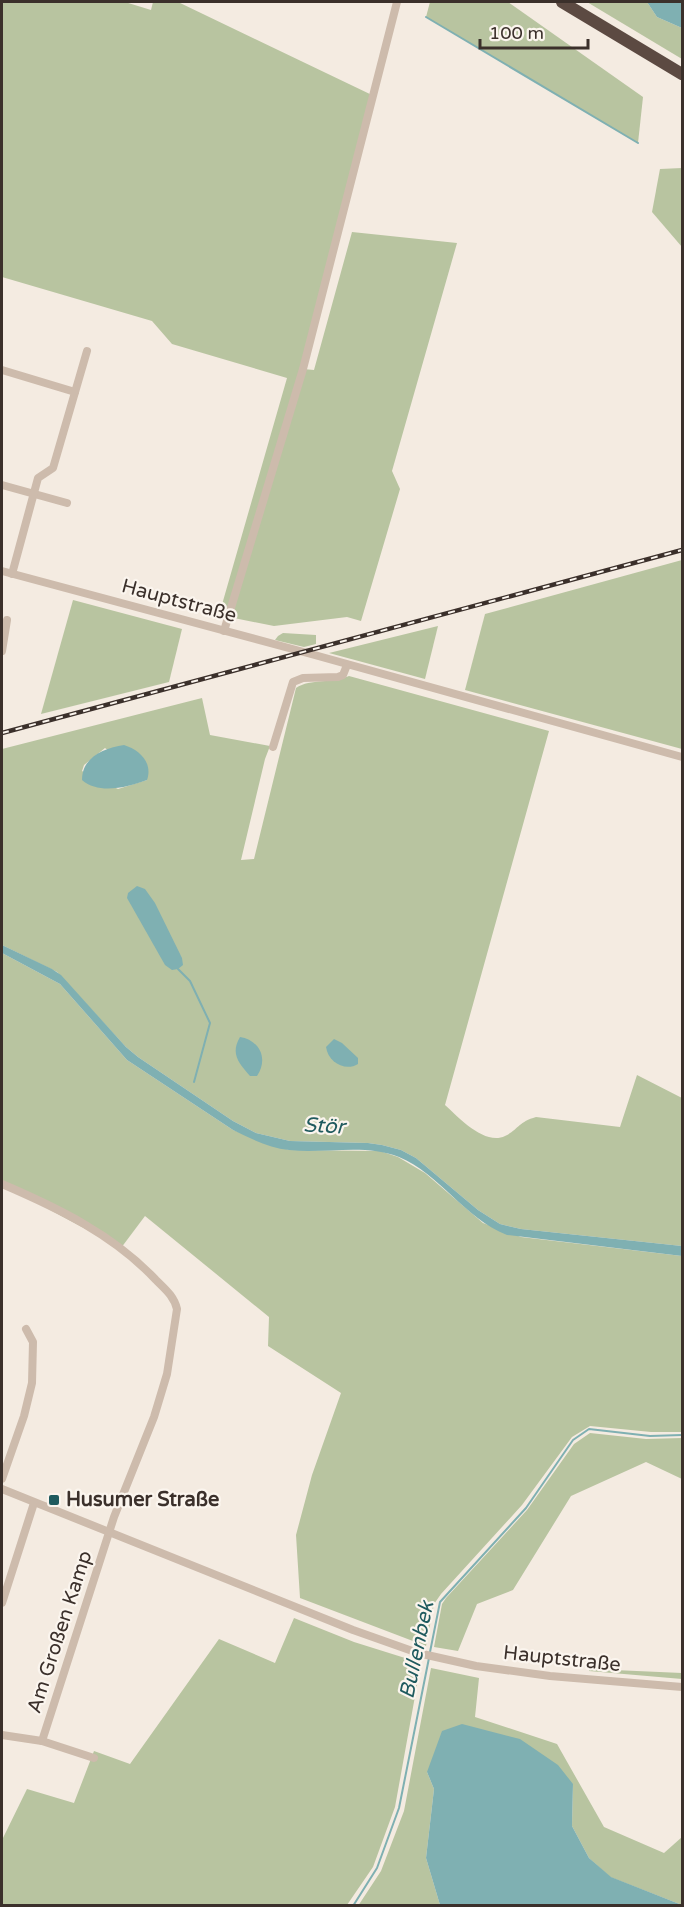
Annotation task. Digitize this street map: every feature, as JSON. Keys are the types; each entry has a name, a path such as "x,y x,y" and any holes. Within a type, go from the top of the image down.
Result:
{"highway":[{"path":"562,2 682,74"}],"street":[{"path":"224,631 303,369 397,2"},
{"path":"12,574 38,478 52,468 87,351"},
{"path":"2,370 75,392"},
{"path":"2,485 67,503"},
{"name":"Hauptstraße","path":"2,571 682,757"},
{"path":"2,645 7,620"},
{"path":"273,747 293,682 303,678 338,677 343,675 347,665"},
{"path":"2,1184 60,1211 121,1247 144,1267 174,1299 177,1309 167,1374 154,1417 109,1532"},
{"path":"2,1479 24,1416 32,1383 33,1342 26,1329"},
{"name":"Hauptstraße","path":"2,1489 353,1630 418,1653 439,1659 550,1676 682,1687"},
{"path":"2,1603 4,1584 34,1503"},
{"name":"Am Großen Kamp","path":"42,1741 109,1532"},
{"name":"Am Großen Kamp","path":"2,1735 42,1741 94,1758"}],"green space":[{"path":"2,2 125,2 151,10 153,2 178,2 374,96 303,369 314,370 352,232 457,243 392,471 400,489 361,621 347,617 274,626 219,615 287,378 172,344 152,321 2,277"},
{"path":"430,2 508,2 643,97 638,143 426,17"},
{"path":"587,2 647,2 657,17 682,28 682,59"},
{"path":"682,168 682,247 652,212 660,169"},
{"path":"682,560 682,749 465,690 485,614"},
{"path":"73,600 182,629 169,682 41,714"},
{"path":"438,626 425,679 329,653"},
{"path":"283,633 316,635 316,644 304,647 275,640"},
{"path":"349,676 549,731 445,1105 472,1129 497,1138 509,1134 525,1121 536,1117 620,1127 637,1075 682,1098 682,1246 521,1229 500,1224 478,1210 416,1158 401,1150 368,1143 290,1141 256,1133 233,1121 138,1057 57,972 2,945 2,749 202,698 210,735 270,746 241,860 254,859 296,688 308,683","holes":["105,748 147,780 118,789 82,771 84,765"]},
{"path":"2,953 60,984 127,1060 233,1130 289,1150 380,1151 398,1157 425,1173 483,1223 521,1237 682,1256 682,1432 651,1432 590,1426 572,1437 522,1505 434,1604 426,1646 300,1598 296,1535 312,1475 341,1393 268,1346 269,1317 145,1216 121,1248 2,1184"},
{"path":"590,1433 646,1439 682,1438 682,1479 646,1462 571,1496 513,1590 477,1604 458,1651 434,1647 442,1604 446,1598 527,1510 574,1444"},
{"path":"294,1618 354,1642 421,1663 395,1807 373,1867 347,1905 2,1905 2,1840 27,1789 74,1803 94,1751 130,1764 219,1639 275,1663"},
{"path":"596,1662 614,1670 682,1673 682,1679 589,1671 590,1665"},
{"path":"431,1668 479,1678 475,1717 557,1744 604,1827 664,1853 682,1837 682,1905 610,1877 589,1858 572,1826 573,1784 427,1772 434,1789 426,1858 440,1905 358,1906 381,1871 404,1811"}],"water":[{"path":"647,2 682,2 682,28 657,17"},
{"path":"124,745 135,750 144,758 148,768 147,780 123,787 105,788 89,785 82,780 86,765 96,755 109,748"},
{"path":"137,886 145,889 155,903 182,958 183,965 178,969 172,970 165,965 127,898 128,893"},
{"path":"2,945 61,975 126,1047 138,1057 233,1121 256,1133 290,1141 368,1143 401,1150 416,1158 478,1210 500,1224 521,1229 682,1246 682,1256 507,1235 478,1218 427,1174 399,1157 359,1150 289,1150 247,1137 127,1060 60,984 2,953"},
{"path":"240,1037 252,1042 260,1051 262,1063 257,1076 250,1076 237,1058 236,1048"},
{"path":"334,1039 342,1043 358,1058 358,1064 343,1066 330,1057 326,1047"},
{"path":"462,1724 520,1739 558,1765 573,1784 572,1826 589,1858 611,1877 682,1905 440,1905 426,1858 434,1789 427,1772 442,1731"}],"waterway":[{"path":"426,17 638,143"},
{"path":"178,969 190,981 210,1023 194,1082"},
{"name":"Bullenbek","path":"430,1652 440,1602 526,1508 573,1440 589,1429 650,1436 682,1435"},
{"name":"Bullenbek","path":"353,1906 377,1868 399,1808 429,1658"}],"railway":[{"path":"2,733 682,550"}],"place":[{"name":"Husumer Straße","path":"54,1500"}],"water label":[{"name":"Stör","path":"324,1126"}]}
